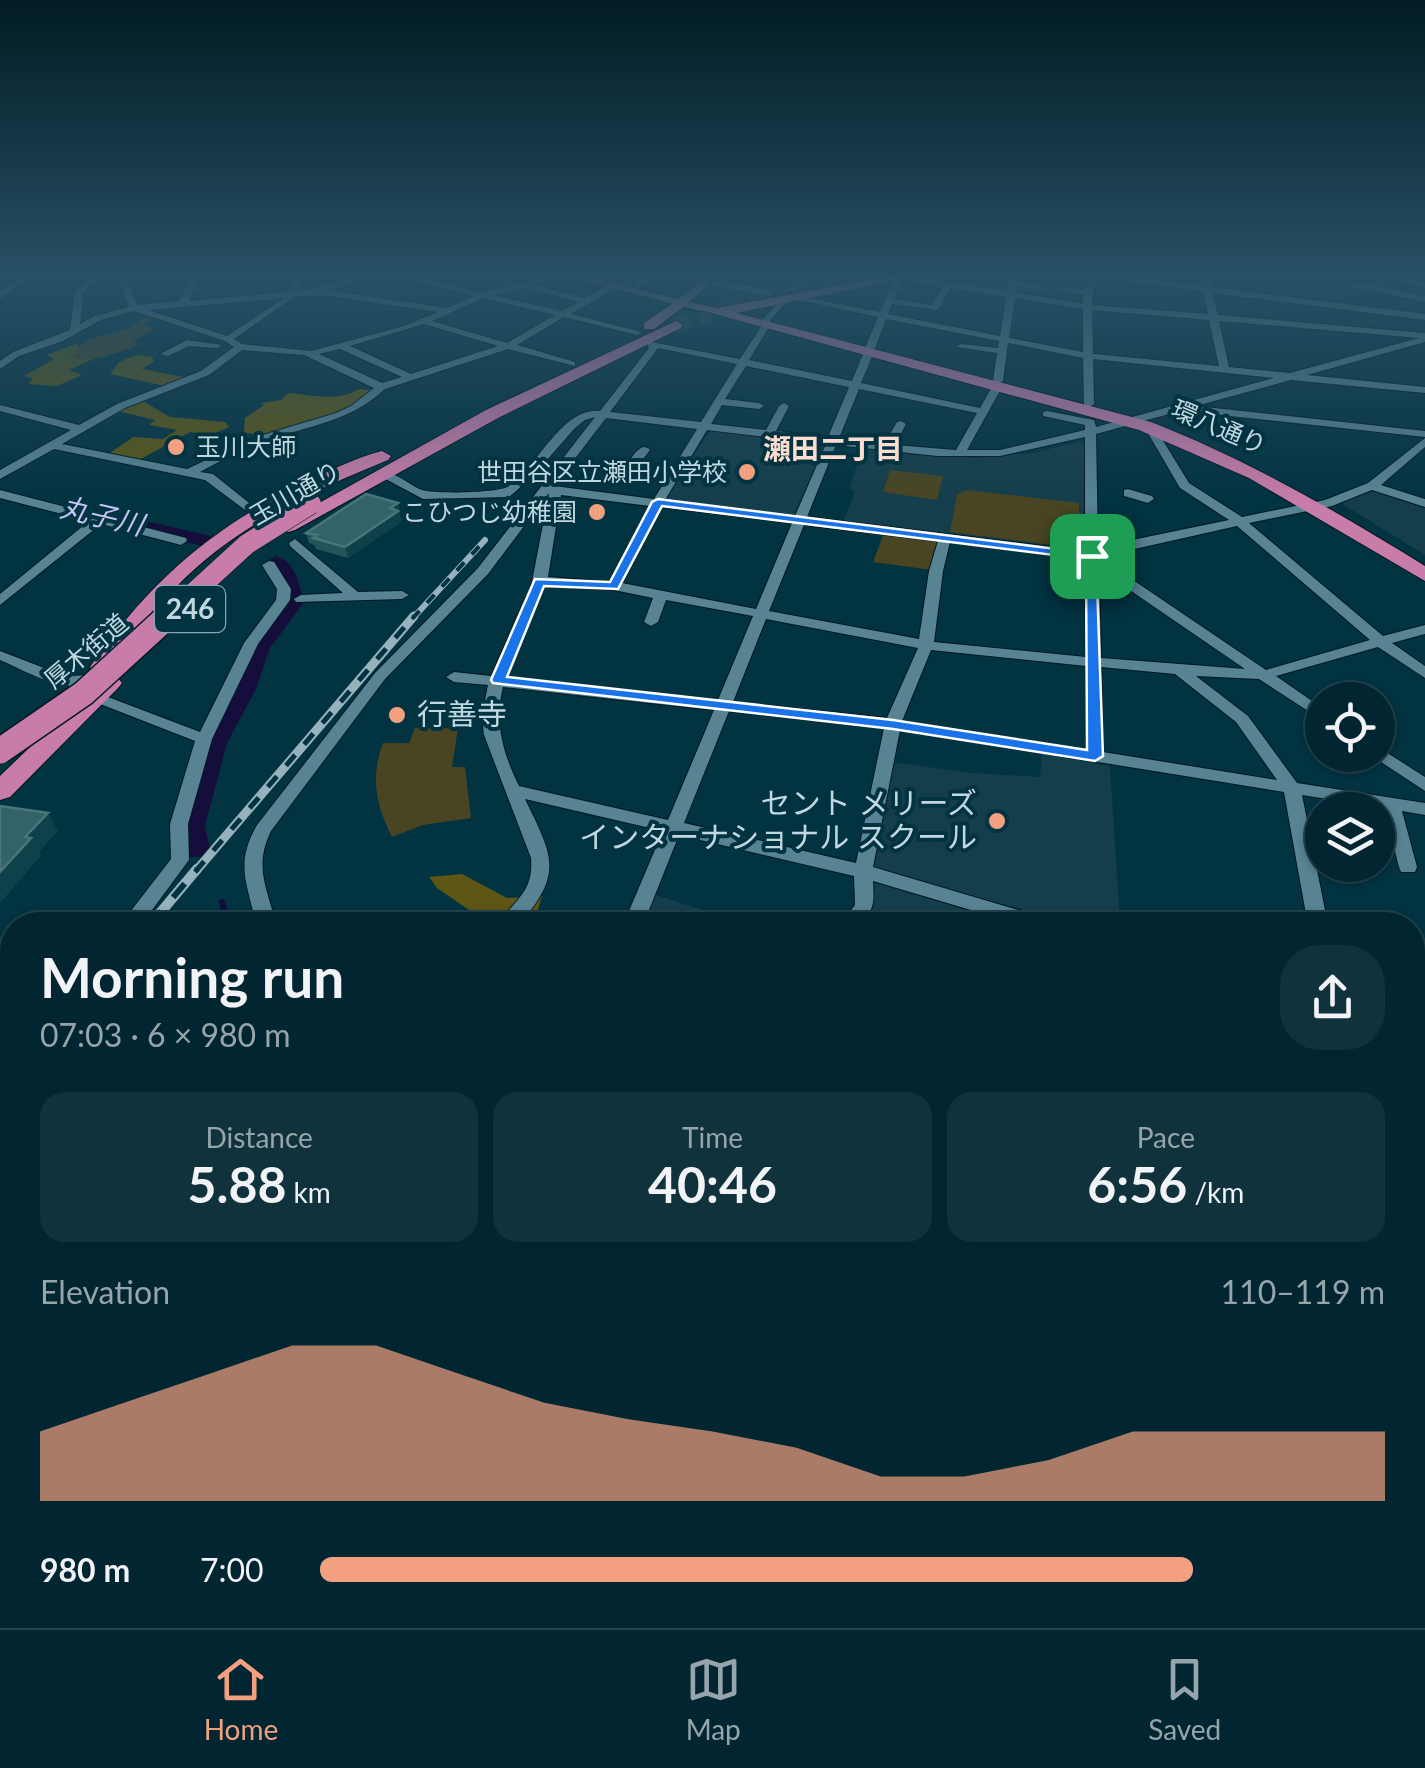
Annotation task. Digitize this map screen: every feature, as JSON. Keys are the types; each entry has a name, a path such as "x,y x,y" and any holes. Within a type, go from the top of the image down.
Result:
{"highway":[{"name":"246","path":"477,418 571,364 606,350"},
{"name":"246","path":"477,418 616,350"},
{"name":"玉川通り","path":"0,772 249,552 477,418 616,350"},
{"name":"環八通り","path":"869,351 998,384 1090,418 1140,422 1246,466 1322,504 1416,563"},
{"name":"玉川通り","path":"0,791 94,688 155,598 204,551 275,506 392,467"},
{"name":"厚木街道","path":"0,751 98,680 246,544 392,467"},
{"name":"厚木街道","path":"0,739 96,668 212,557 313,509"}],"street":[{"path":"0,366 27,350"},
{"path":"165,354 173,350"},
{"path":"0,474 121,406 205,373 226,350"},
{"path":"282,350 310,354 381,387"},
{"path":"310,354 326,350"},
{"path":"351,350 410,377"},
{"path":"188,473 257,440 338,417 370,399 381,387 494,350"},
{"path":"526,350 571,364"},
{"path":"262,912 250,870 252,849 263,829 380,676 466,591 550,489 593,414 652,350"},
{"path":"715,350 744,362 981,411"},
{"path":"614,586 658,502 749,350"},
{"path":"958,454 998,384 1002,351 994,350"},
{"path":"1060,350 1425,390"},
{"path":"1088,350 1095,756"},
{"path":"1220,350 1225,370"},
{"path":"1047,414 1140,422 1183,406 1381,350"},
{"path":"638,912 869,351"},
{"path":"1136,361 1137,374"},
{"path":"1172,364 1176,383"},
{"path":"719,402 759,406"},
{"path":"770,434 784,406"},
{"path":"1183,406 1425,438"},
{"path":"0,408 80,428"},
{"path":"313,509 392,467 424,495 505,494 546,458 580,416 593,414 958,454 1029,449 1070,438 1090,418"},
{"path":"1140,422 1184,485 1239,521 1381,642 1425,673"},
{"path":"888,448 901,424"},
{"path":"1046,430 1070,438"},
{"path":"1010,436 1029,449"},
{"path":"550,489 1092,556 1322,504 1372,486 1425,438"},
{"path":"50,445 213,479 249,509"},
{"path":"634,465 644,450"},
{"path":"546,458 566,460"},
{"path":"1372,486 1425,504"},
{"path":"518,912 535,891 542,874 534,842 492,736 490,714 498,680 540,582 555,514 550,489"},
{"path":"1128,493 1148,499"},
{"path":"0,494 181,540"},
{"path":"0,601 98,520"},
{"path":"311,532 292,541 355,596"},
{"path":"860,912 865,906 862,871 893,724 926,645 936,571 945,538"},
{"path":"1092,556 1305,703"},
{"path":"140,912 180,860 180,824 204,739 251,643 283,600 284,589 269,565"},
{"path":"540,582 614,586 926,645 1179,670 1264,674 1425,630"},
{"path":"301,599 402,595"},
{"path":"651,622 661,596"},
{"path":"0,655 63,681 94,688 204,739"},
{"path":"1179,670 1242,719 1292,788 1316,912"},
{"path":"454,677 893,724 1317,792"},
{"path":"1395,764 1425,785"},
{"path":"512,790 862,871 1001,912"},
{"path":"1395,805 1425,809"},
{"path":"1395,819 1408,867"}],"shaded area":[{"path":"74,350 123,350 92,359 61,359"},
{"path":"78,350 68,359 93,359 69,370 82,375 57,386 28,384 33,379 24,376 54,359 47,355"},
{"path":"136,355 152,357 154,361 142,369 189,378 165,386 110,374 119,362"},
{"path":"359,389 372,390 330,417 293,430 244,432 245,418 264,405 261,403 281,400 288,393 334,397"},
{"path":"141,400 170,417 225,422 229,427 211,435 190,432 137,461 107,455 133,437 163,439 177,430 149,425 155,420 118,411"},
{"name":"世田谷区立瀬田小学校","path":"711,430 826,446 794,516 664,498"},
{"path":"1085,443 1086,546 1071,551 843,522 855,491 849,489 863,449 974,458 1034,453"},
{"path":"890,470 943,476 937,500 883,492"},
{"path":"1374,489 1425,506 1425,555 1344,505 1343,502"},
{"path":"967,490 1079,503 1079,544 1069,547 950,532 957,494"},
{"path":"884,533 940,541 932,570 873,562"},
{"path":"415,728 458,728 452,767 465,767 471,818 423,825 392,837 377,791 379,756 383,743 409,743"},
{"name":"セント メリーズ インターナショナル スクール","path":"1042,754 1110,766 1119,912 1032,912 875,870 871,865 891,762 1040,777"},
{"path":"462,874 507,898 542,896 537,912 472,912 437,888 429,877"},
{"path":"879,880 986,912 870,912 870,881"},
{"path":"653,894 709,912 646,912"}],"building":[{"path":"366,494 398,503 390,508 398,511 345,547 306,533"},
{"path":"0,806 48,813 0,872"}],"waterway":[{"name":"丸子川","path":"103,517 203,540"},
{"path":"196,850 191,826 214,743 244,689 259,648 293,602 285,572 276,562"},
{"name":"丸子川","path":"222,902 225,912"}],"railway":[{"path":"412,619 485,540"},
{"path":"195,872 414,616"},
{"path":"161,912 197,869"}],"place":[{"name":"玉川大師","path":"176,447"},
{"name":"世田谷区立瀬田小学校","path":"747,472"},
{"name":"こひつじ幼稚園","path":"597,512"},
{"name":"行善寺","path":"397,715"},
{"name":"セント メリーズ インターナショナル スクール","path":"997,821"}],"district":[{"name":"瀬田二丁目","path":"833,449"}],"route":[{"path":"658,502 1092,556 1095,756 893,724 498,680 540,582 614,586 658,502"}]}
